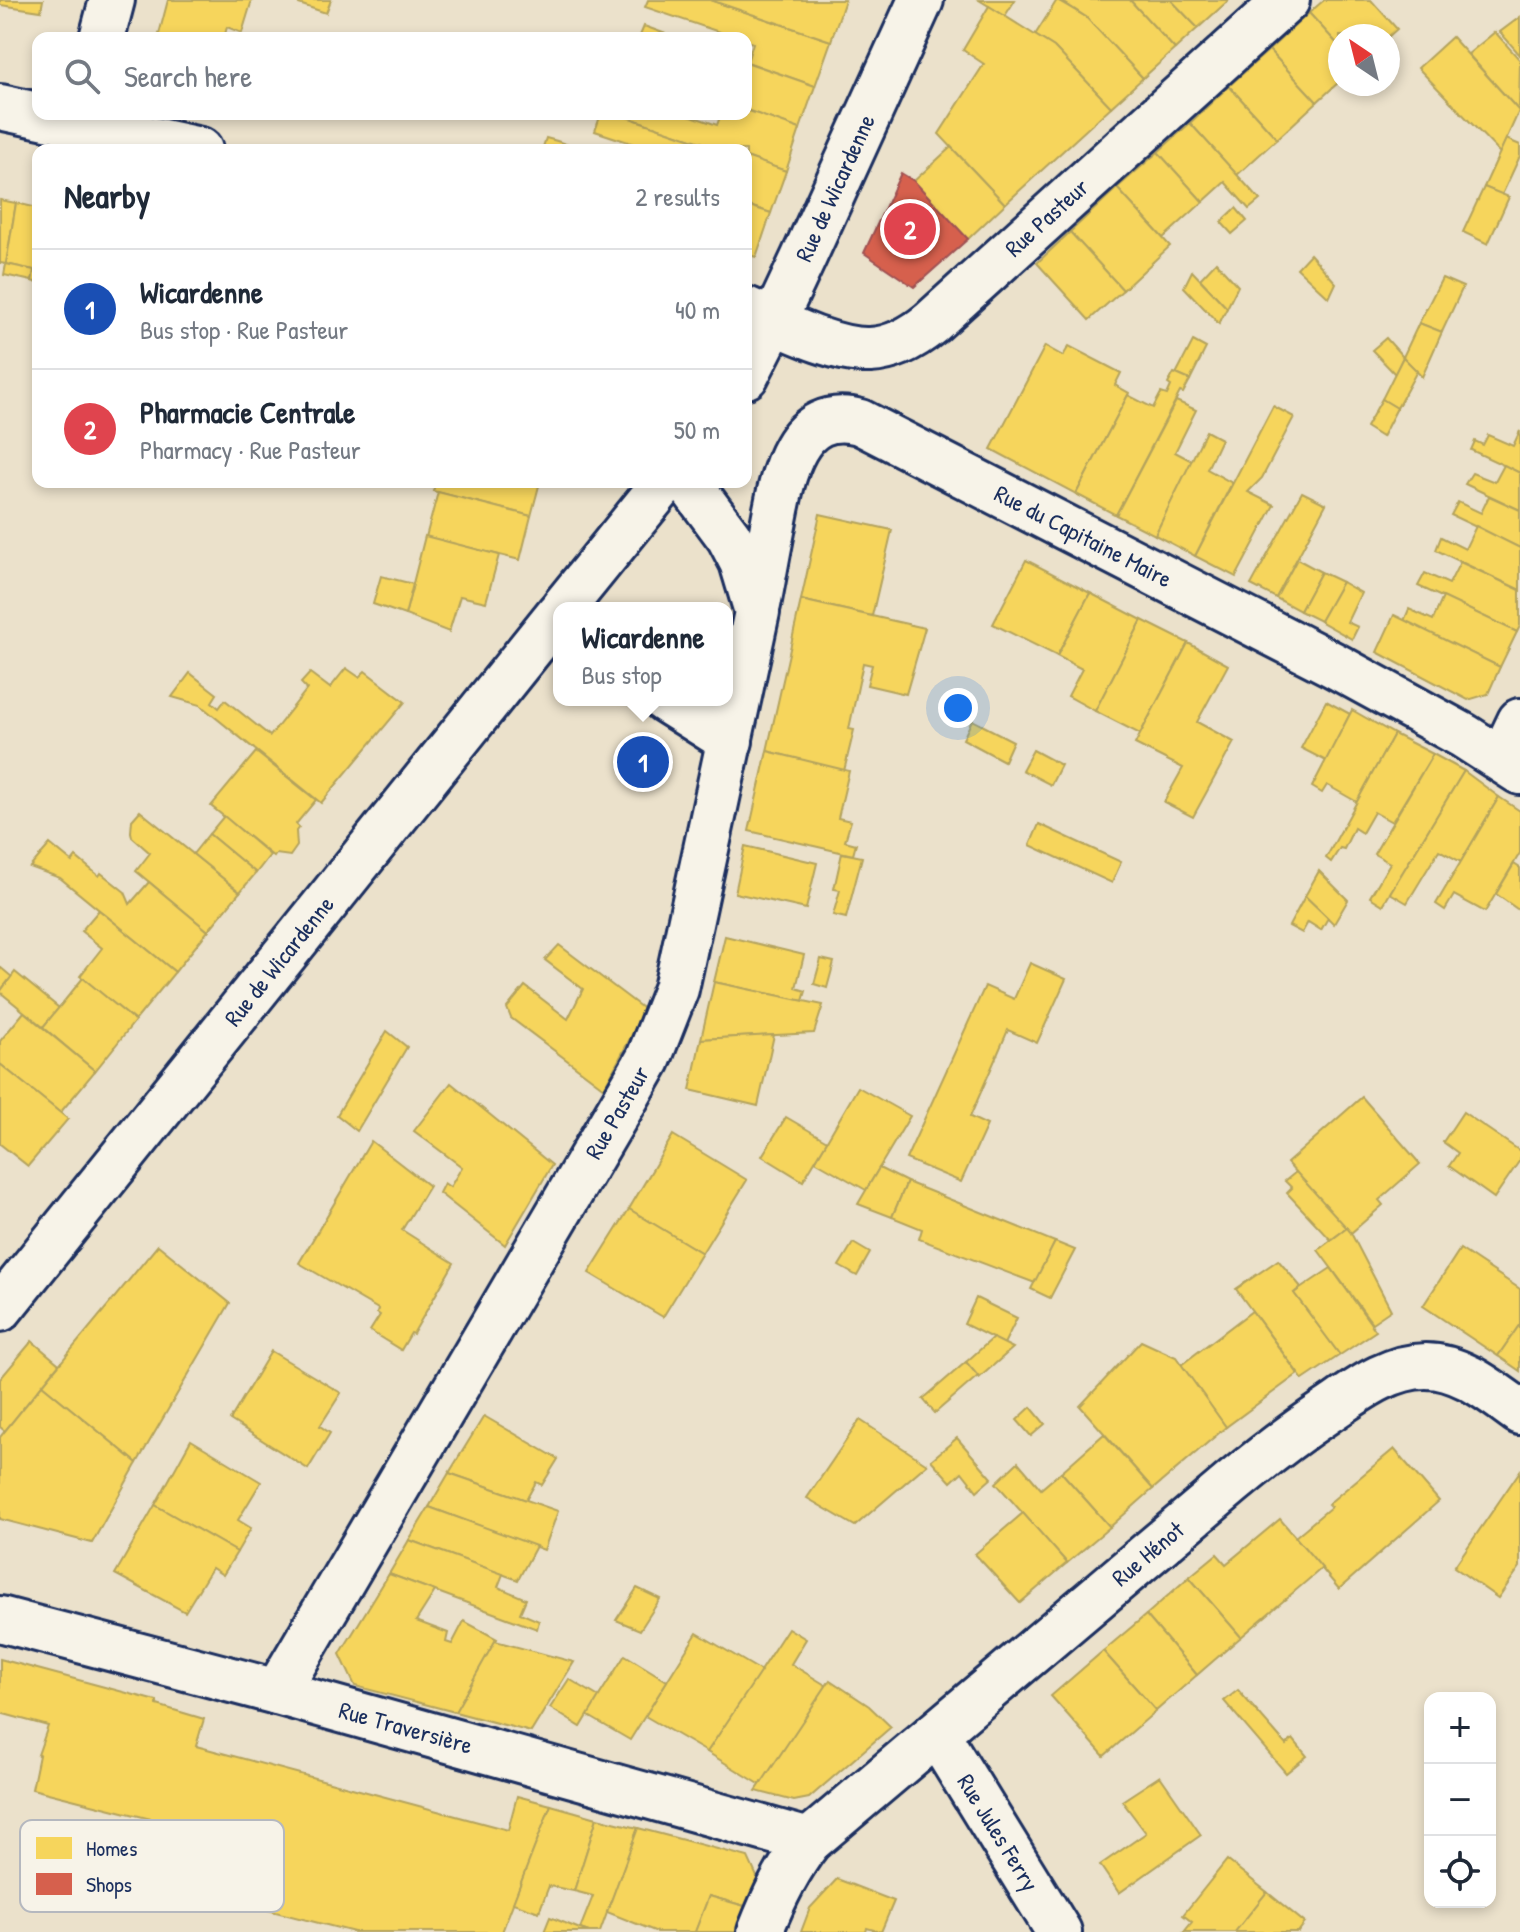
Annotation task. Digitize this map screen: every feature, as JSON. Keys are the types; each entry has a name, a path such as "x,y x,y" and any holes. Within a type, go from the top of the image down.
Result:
{"street":[{"path":"104,32 112,0"},
{"name":"Rue de Wicardenne","path":"752,350 760,315 921,0"},
{"name":"Rue Pasteur","path":"760,315 842,347 870,350 892,346 915,336 1287,0"},
{"path":"0,107 32,112"},
{"path":"85,120 177,144"},
{"name":"Rue du Capitaine Maire","path":"757,612 779,491 787,464 802,438 815,428 838,418 849,419 1320,657 1454,730 1514,751"},
{"name":"Rue de Wicardenne","path":"572,602 660,488"},
{"name":"Rue Pasteur","path":"277,1692 648,1060 676,989 757,612 742,562 729,537 692,488"},
{"name":"Rue de Wicardenne","path":"0,1309 553,626"},
{"path":"675,706 730,741"},
{"name":"Rue Hénot","path":"760,1932 785,1875 809,1841 1268,1453 1354,1393 1380,1377 1427,1366 1463,1375 1520,1412"},
{"name":"Rue Traversière","path":"0,1619 277,1692 809,1841"},
{"name":"Rue Jules Ferry","path":"937,1734 1059,1932"}],"building: Homes":[{"path":"0,0 43,0 41,11 0,5"},
{"path":"168,0 252,0 242,32 227,27 226,32 160,32"},
{"path":"300,0 331,0 326,13 299,4"},
{"path":"648,0 710,0 831,41 815,86 752,64 752,32 719,32 645,7"},
{"path":"710,0 845,0 831,41"},
{"path":"979,0 1015,0 1005,16"},
{"path":"1057,0 1086,17 1143,78 1111,107 1054,47 1035,35"},
{"path":"1060,0 1130,0 1175,49 1143,78 1086,17"},
{"path":"1130,0 1171,0 1198,28 1175,49"},
{"path":"1171,0 1229,0 1198,28"},
{"path":"1324,0 1371,0 1393,24 1328,24 1328,34 1309,13"},
{"path":"989,6 1054,47 1111,107 1005,204 939,134 984,64 963,50"},
{"path":"1309,13 1328,34 1328,92 1317,102 1269,50"},
{"path":"1520,17 1520,55 1500,32"},
{"path":"644,26 660,32 642,32"},
{"path":"1495,32 1520,60 1519,111 1468,54"},
{"path":"1452,37 1519,111 1500,153 1418,68"},
{"path":"1269,50 1317,102 1277,139 1229,86"},
{"path":"752,64 815,86 800,129 752,112"},
{"path":"1229,86 1277,139 1237,175 1190,123"},
{"path":"752,112 800,129 786,171 752,159 752,144 706,144 636,120 703,120 717,125 719,120 752,120"},
{"path":"599,120 636,120 706,144 634,144 595,131"},
{"path":"1190,123 1260,200 1249,209 1225,182 1203,202 1158,152"},
{"path":"546,138 565,144 544,144"},
{"path":"1506,139 1520,145 1520,156 1502,195 1484,187"},
{"path":"951,147 1005,204 968,239 914,181"},
{"path":"1158,152 1203,202 1163,238 1117,188"},
{"path":"752,159 786,171 771,213 752,207"},
{"path":"1484,187 1509,197 1488,244 1463,232"},
{"path":"1117,188 1170,246 1123,290 1070,232"},
{"path":"0,200 16,203 6,264 0,263"},
{"path":"16,203 32,207 32,270 6,264"},
{"path":"752,207 771,213 756,257 752,256"},
{"path":"1236,208 1247,221 1232,234 1221,222"},
{"path":"1070,232 1123,290 1089,320 1037,263"},
{"path":"1310,254 1336,283 1329,298 1297,268"},
{"path":"1216,262 1238,286 1227,308 1200,279"},
{"path":"6,264 32,270 32,281 4,275"},
{"path":"1192,271 1227,308 1219,324 1184,287"},
{"path":"1442,278 1463,287 1442,332 1419,323"},
{"path":"1419,323 1442,332 1422,377 1403,357"},
{"path":"1386,338 1403,357 1395,374 1372,350"},
{"path":"1193,341 1206,348 1190,380 1176,374"},
{"path":"1045,346 1063,356 1069,346 1121,373 1115,385 1129,393 1076,494 991,449"},
{"path":"1403,357 1417,371 1397,408 1382,399"},
{"path":"1174,373 1190,380 1183,393 1180,392 1116,515 1076,494 1128,395 1153,408 1161,393 1167,395"},
{"path":"1382,399 1397,408 1382,437 1366,427"},
{"path":"1176,401 1196,410 1175,452 1192,461 1155,535 1116,515"},
{"path":"1273,406 1294,417 1262,478 1248,492 1274,505 1236,577 1195,556"},
{"path":"1206,431 1221,439 1207,469 1232,483 1195,556 1155,535"},
{"path":"1520,431 1520,473 1471,450 1475,441 1483,445 1488,435 1513,446"},
{"path":"1504,465 1520,473 1520,510 1465,484 1472,473 1495,482"},
{"path":"434,488 538,488 531,516 433,491"},
{"path":"438,492 531,516 520,560 426,537"},
{"path":"1302,492 1326,504 1276,598 1251,585"},
{"path":"1489,496 1520,510 1520,548 1451,515 1458,502 1481,513"},
{"path":"820,514 892,530 872,616 801,600"},
{"path":"1476,526 1520,548 1520,590 1436,550 1441,537 1465,549"},
{"path":"425,536 499,555 486,602 460,596 449,632 405,615"},
{"path":"1297,559 1321,572 1300,611 1276,598"},
{"path":"1026,560 1090,593 1057,656 993,624"},
{"path":"1460,562 1520,590 1520,626 1517,632 1418,586 1425,573 1449,584"},
{"path":"1321,572 1342,582 1320,621 1300,611"},
{"path":"381,576 413,584 405,615 373,604"},
{"path":"1342,582 1361,593 1347,622 1358,627 1352,639 1320,621"},
{"path":"1090,593 1142,620 1095,711 1068,696 1082,669 1057,656"},
{"path":"1443,597 1517,632 1500,667 1404,621 1409,609 1433,620"},
{"path":"801,600 925,628 906,694 867,685 872,665 863,663 849,729 854,730 844,771 767,751"},
{"path":"1394,615 1500,667 1488,694 1468,700 1377,652"},
{"path":"1142,620 1188,643 1140,734 1095,711"},
{"path":"1188,643 1228,665 1197,722 1234,742 1193,817 1164,802 1183,768 1135,744"},
{"path":"346,668 359,677 365,671 405,702 321,803 200,705 172,697 190,673 217,694 212,702 219,708 225,700 270,736 307,689 301,683 310,673 330,688"},
{"path":"1326,701 1350,714 1326,761 1301,748"},
{"path":"1352,710 1394,734 1357,802 1327,785 1322,793 1312,787"},
{"path":"972,720 1013,741 1004,761 963,739"},
{"path":"1394,734 1433,754 1392,822 1374,812 1362,833 1354,828 1344,849 1340,848 1331,862 1326,858"},
{"path":"1033,750 1061,765 1051,785 1022,770"},
{"path":"767,751 849,771 838,818 851,821 845,841 856,844 853,855 749,831"},
{"path":"256,752 316,800 296,824 299,827 296,831 297,846 290,856 276,854 274,857 211,806"},
{"path":"1433,754 1464,771 1383,905 1370,897 1390,863 1374,854"},
{"path":"1464,771 1499,797 1461,862 1439,850 1407,903 1390,893"},
{"path":"1499,797 1520,811 1520,853 1485,912 1454,895 1445,910 1436,904"},
{"path":"140,811 240,892 208,931 136,871 150,853 132,837 132,820"},
{"path":"224,816 270,855 256,873 209,834"},
{"path":"1039,824 1121,862 1112,883 1030,845"},
{"path":"209,834 256,873 240,892 193,854"},
{"path":"50,844 72,862 76,857 99,876 101,873 125,892 130,904 149,882 208,931 175,972 60,878 30,867"},
{"path":"745,846 817,863 806,909 735,893"},
{"path":"842,853 862,857 846,918 833,915 840,890 834,889"},
{"path":"1514,864 1520,868 1520,911 1496,894"},
{"path":"1319,871 1348,900 1334,924 1305,896"},
{"path":"1305,896 1328,918 1321,930 1308,922 1302,933 1289,926"},
{"path":"99,910 175,972 135,1021 80,976 102,948 81,931"},
{"path":"725,936 804,955 796,988 806,991 803,1001 714,982"},
{"path":"559,945 645,1010 604,1088 511,1018 507,1008 525,986 568,1019 583,989 545,960"},
{"path":"821,959 834,962 827,988 814,984"},
{"path":"1030,963 1066,979 1037,1043 1008,1030 970,1117 987,1125 961,1182 906,1159 985,986 1014,999"},
{"path":"0,967 12,977 0,991"},
{"path":"15,972 59,1008 43,1027 0,992"},
{"path":"83,978 135,1021 95,1071 43,1027"},
{"path":"714,982 823,1005 814,1033 701,1039"},
{"path":"24,1012 95,1071 60,1113 0,1064 0,1041"},
{"path":"387,1031 407,1047 357,1131 337,1115"},
{"path":"774,1035 758,1106 690,1090 701,1039"},
{"path":"0,1064 68,1119 28,1166 0,1144"},
{"path":"451,1083 552,1165 505,1245 439,1193 444,1183 450,1187 462,1167 414,1131"},
{"path":"858,1087 910,1116 866,1190 815,1161"},
{"path":"1362,1097 1420,1164 1379,1200 1383,1205 1351,1233 1287,1163"},
{"path":"1463,1112 1520,1151 1520,1160 1494,1198 1449,1166 1458,1153 1443,1142"},
{"path":"786,1117 827,1141 803,1181 762,1156"},
{"path":"673,1135 747,1180 702,1253 629,1209"},
{"path":"371,1141 429,1186 402,1230 454,1263 401,1350 370,1331 380,1315 378,1309 299,1263"},
{"path":"879,1168 907,1182 892,1217 858,1204"},
{"path":"1296,1172 1347,1228 1331,1240 1287,1193 1292,1188 1285,1181"},
{"path":"907,1182 1055,1242 1035,1283 919,1239 922,1229 892,1217"},
{"path":"629,1209 702,1253 663,1317 589,1273"},
{"path":"1347,1228 1391,1310 1372,1323 1318,1250"},
{"path":"1055,1242 1075,1250 1050,1298 1031,1289"},
{"path":"853,1243 870,1253 857,1276 839,1266"},
{"path":"158,1245 230,1303 137,1463 42,1385"},
{"path":"1460,1249 1520,1289 1520,1324 1498,1356 1423,1306"},
{"path":"1278,1260 1301,1287 1294,1293 1340,1355 1303,1380 1236,1289"},
{"path":"1331,1268 1376,1331 1340,1355 1294,1293"},
{"path":"976,1298 1017,1318 1004,1344 964,1324"},
{"path":"1252,1311 1298,1374 1226,1427 1181,1365"},
{"path":"1520,1324 1520,1371 1498,1356"},
{"path":"993,1338 1013,1348 979,1378 966,1362"},
{"path":"32,1341 59,1364 5,1431 0,1427 0,1379"},
{"path":"1141,1341 1176,1357 1226,1427 1153,1489 1080,1406"},
{"path":"271,1351 341,1393 320,1426 330,1433 308,1469 230,1420"},
{"path":"966,1362 978,1376 935,1413 923,1399"},
{"path":"42,1385 137,1463 92,1543 0,1519 0,1437"},
{"path":"1031,1407 1045,1424 1031,1436 1017,1420"},
{"path":"484,1416 558,1459 542,1485 536,1482 526,1500 449,1473"},
{"path":"860,1420 927,1464 855,1526 807,1498"},
{"path":"1104,1434 1153,1489 1110,1527 1061,1472"},
{"path":"957,1438 992,1478 977,1491 962,1472 951,1482 931,1460"},
{"path":"191,1440 261,1482 238,1520 251,1528 237,1552 155,1505"},
{"path":"1394,1449 1439,1501 1339,1589 1295,1537 1331,1507 1328,1504"},
{"path":"1018,1462 1041,1489 1061,1472 1110,1527 1067,1563 996,1483"},
{"path":"1520,1471 1520,1567 1498,1598 1454,1567"},
{"path":"449,1473 558,1511 544,1550 429,1507"},
{"path":"155,1505 237,1552 223,1575 212,1568 185,1612 115,1574"},
{"path":"429,1507 536,1546 518,1580 409,1540"},
{"path":"1023,1513 1067,1563 1020,1603 975,1554"},
{"path":"1280,1519 1322,1568 1241,1637 1189,1577 1217,1554 1226,1564"},
{"path":"409,1540 503,1574 498,1587 526,1599 520,1613 539,1621 537,1629 389,1574"},
{"path":"389,1574 435,1591 416,1621 448,1633 446,1642 452,1644 464,1621 497,1639 455,1712 355,1686 340,1654"},
{"path":"1189,1577 1241,1637 1197,1675 1146,1615"},
{"path":"637,1588 660,1599 640,1630 616,1620"},
{"path":"1146,1615 1197,1675 1156,1711 1103,1651"},
{"path":"788,1628 806,1639 791,1664 827,1686 761,1785 707,1752"},
{"path":"697,1633 761,1671 707,1752 645,1716"},
{"path":"495,1641 574,1662 531,1732 455,1712"},
{"path":"1103,1651 1156,1711 1104,1756 1051,1696"},
{"path":"625,1655 667,1681 630,1740 587,1715"},
{"path":"0,1659 157,1701 157,1705 204,1719 196,1746 508,1830 517,1796 551,1805 502,1932 354,1932 275,1912 284,1912 284,1820 155,1820 32,1789 38,1755 48,1726 0,1713"},
{"path":"569,1679 599,1697 581,1727 550,1708"},
{"path":"830,1680 869,1706 891,1727 809,1798 794,1801 756,1791"},
{"path":"1238,1690 1286,1745 1293,1739 1307,1756 1286,1773 1224,1701"},
{"path":"1160,1776 1201,1835 1119,1893 1100,1865 1146,1833 1122,1801"},
{"path":"551,1805 597,1818 574,1891 549,1886 539,1912 513,1903"},
{"path":"597,1818 638,1828 600,1932 589,1932 580,1929 593,1896 574,1891"},
{"path":"638,1828 748,1857 758,1879 748,1907 709,1896 695,1932 657,1932 607,1912"},
{"path":"1227,1860 1267,1892 1235,1932 1184,1932 1192,1922 1183,1915"},
{"path":"837,1879 894,1901 881,1932 867,1928 866,1932 801,1932 810,1908"},
{"path":"1267,1892 1305,1923 1298,1932 1235,1932"},
{"path":"709,1896 748,1907 738,1932 695,1932"},
{"path":"550,1917 580,1929 589,1932 544,1932"}],"building: Shops":[{"path":"901,173 914,181 968,239 914,287 864,253"}],"place":[{"name":"Pharmacie Centrale","path":"910,229"},
{"name":"Wicardenne","path":"643,762"}]}
